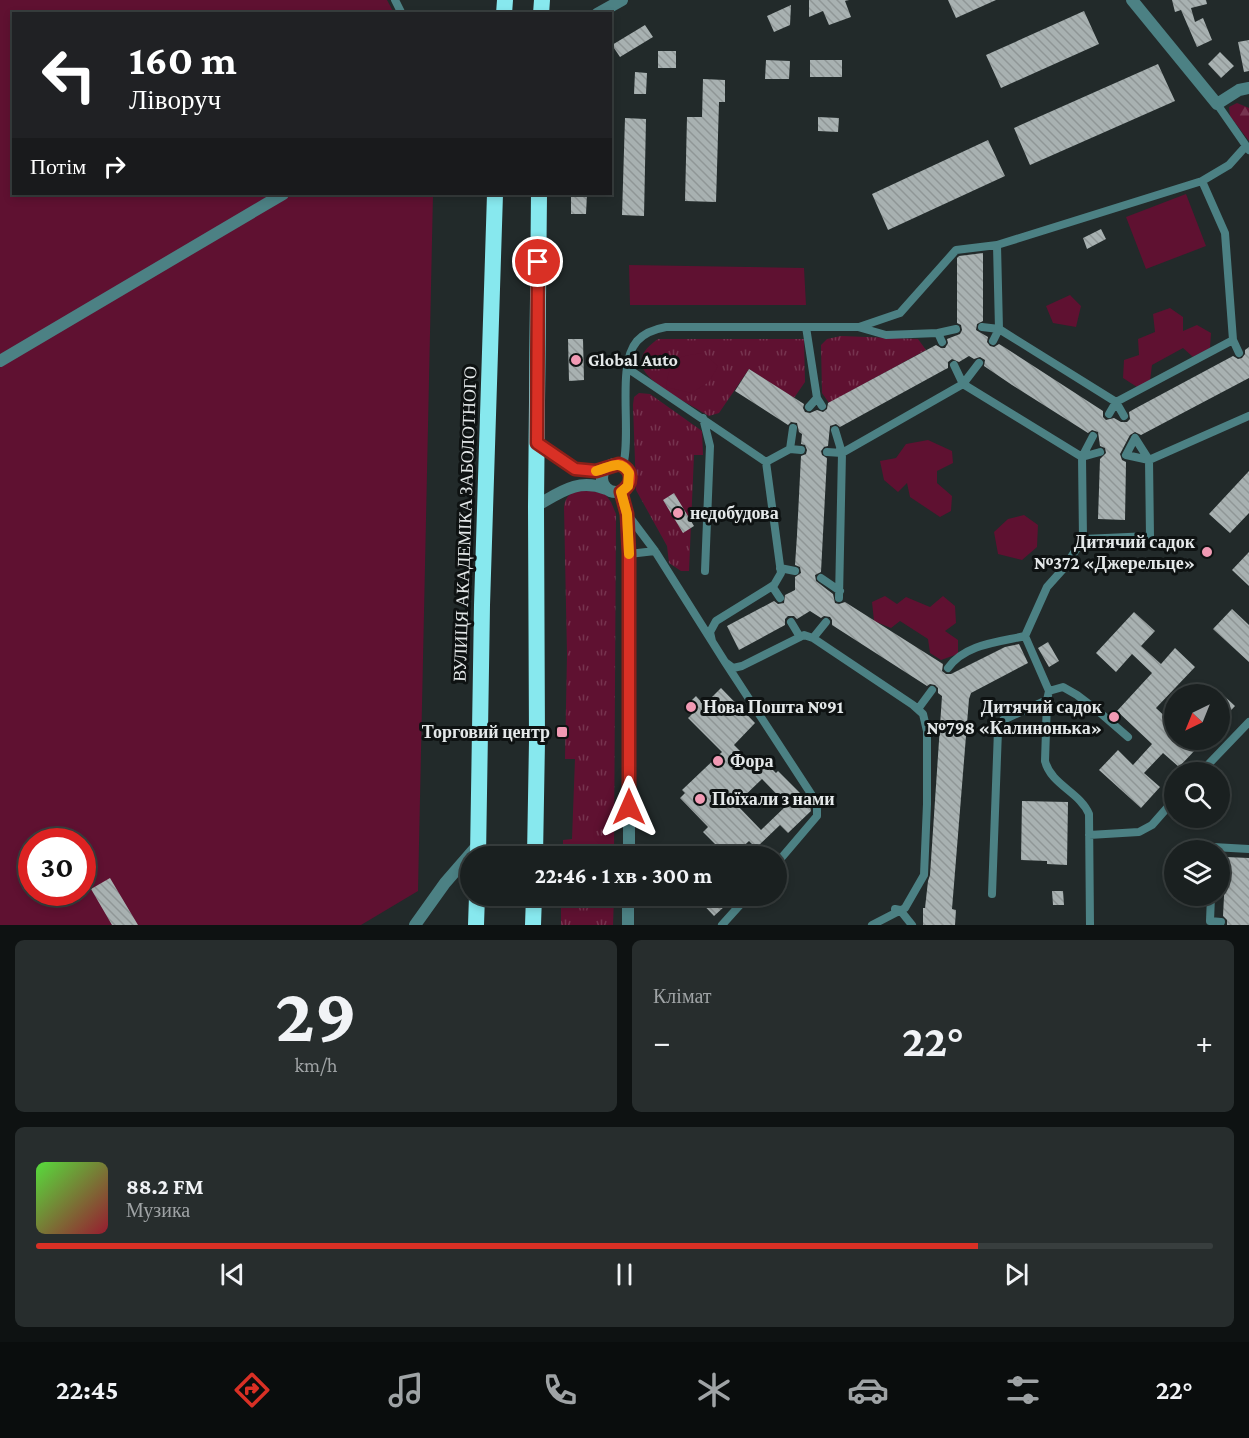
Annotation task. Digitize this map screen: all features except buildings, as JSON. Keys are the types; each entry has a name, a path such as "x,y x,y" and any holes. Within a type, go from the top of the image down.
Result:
{"highway":[{"name":"ВУЛИЦЯ АКАДЕМІКА ЗАБОЛОТНОГО","path":"478,846 481,639 495,195"},
{"path":"535,846 539,195"},
{"path":"476,925 477,906"},
{"path":"533,925 534,906"}],"street":[{"path":"601,12 622,0"},
{"path":"1132,0 1217,104 1244,89"},
{"path":"0,361 281,195"},
{"path":"536,506 566,489 579,485 589,484 612,492 621,492 630,482 629,473 623,466 614,464 605,469 586,471 575,469 537,443"},
{"path":"605,469 602,478 606,489"},
{"path":"621,492 627,514 629,554 629,846"},
{"path":"416,925 445,883 460,868"},
{"path":"628,906 628,925"}],"lane":[{"path":"858,327 900,313 956,250 997,245 1202,181 1229,165 1248,148 1217,104"},
{"path":"1202,181 1225,233 1233,340 1239,352"},
{"path":"993,341 999,329 997,245"},
{"path":"623,466 627,441 627,368 630,352 642,335 653,330 666,327 858,327 886,335 938,333 956,329"},
{"path":"806,327 817,398 822,406"},
{"path":"982,327 999,329 1116,402 1124,416"},
{"path":"938,333 942,342"},
{"path":"1109,414 1116,402 1233,340"},
{"path":"827,452 842,453 963,384 979,363"},
{"path":"954,365 963,384 1082,457 1100,452"},
{"path":"627,368 766,462 781,573 772,586 716,621 710,632 712,642"},
{"path":"809,407 817,398"},
{"path":"1083,539 1150,536 1149,460 1249,416"},
{"path":"703,418 710,446 705,571"},
{"path":"790,449 793,428"},
{"path":"821,578 840,595 842,453 835,430"},
{"path":"1090,925 1089,814 1085,805 1047,769 1045,761 1049,690 1025,636 1047,587 1064,568 1083,539 1082,457 1094,436"},
{"path":"766,462 790,449 801,450"},
{"path":"627,514 656,551 816,803 817,816 787,851"},
{"path":"629,554 656,551"},
{"path":"780,568 795,571"},
{"path":"772,586 780,598"},
{"path":"791,622 800,637"},
{"path":"813,638 826,622"},
{"path":"725,662 733,668 741,666 804,635 813,638 923,714 927,731 924,875 905,908 897,910 872,925"},
{"path":"948,668 955,658 967,650 1025,636"},
{"path":"1049,690 1063,687 1077,695 1128,737"},
{"path":"918,709 932,690"},
{"path":"992,894 998,729 1003,720 1047,700"},
{"path":"1211,762 1249,722"},
{"path":"1089,835 1139,832 1152,825 1164,811"},
{"path":"1230,848 1249,849"},
{"path":"722,925 739,906"},
{"path":"1211,906 1210,921 1221,922"},
{"path":"897,910 912,925"}],"green space":[{"path":"0,0 387,0 393,12 12,12 12,195 433,195 418,891 361,925 0,925"},
{"path":"1237,103 1249,108 1249,141 1230,116 1229,107"},
{"path":"1186,194 1206,246 1146,269 1126,217"},
{"path":"629,265 804,268 806,305 630,305"},
{"path":"1070,295 1081,306 1076,327 1053,323 1046,306"},
{"path":"1170,308 1183,317 1183,331 1197,325 1211,333 1210,348 1193,357 1183,348 1152,365 1150,381 1137,387 1123,378 1124,360 1139,355 1138,339 1155,332 1153,314"},
{"path":"841,336 918,339 926,350 829,403 822,393 821,345 827,339"},
{"path":"658,339 804,339 805,382 794,398 749,369 719,413 709,416 660,386 645,372 642,357"},
{"path":"703,353 718,366 709,382 691,393 666,387 672,364 676,360"},
{"path":"639,393 650,394 702,431 703,455 694,455 689,571 681,571 669,563 667,546 636,490 633,405 634,397"},
{"path":"928,440 952,451 953,463 937,471 937,483 952,496 951,511 940,517 910,497 907,483 898,492 884,480 880,461 896,458 906,444"},
{"path":"583,489 605,494 616,514 614,846 563,846 563,840 572,839 575,759 565,759 567,654 564,507 566,500 575,491"},
{"path":"1024,515 1038,525 1037,547 1022,560 998,554 994,532 1008,519"},
{"path":"885,596 897,604 906,597 930,607 943,596 955,606 956,623 945,631 958,640 958,654 941,660 930,653 928,639 900,621 891,628 874,621 872,602"},
{"path":"561,906 614,906 613,925 561,925"}],"slow traffic":[{"path":"596,471 619,464 629,473 630,482 621,492 627,514 629,554"}],"place":[{"name":"Global Auto","path":"576,360"},
{"name":"недобудова","path":"678,513"},
{"name":"Дитячий садок №372 «Джерельце»","path":"1207,552"},
{"name":"Нова Пошта №91","path":"691,707"},
{"name":"Дитячий садок №798 «Калинонька»","path":"1114,717"},
{"name":"Торговий центр","path":"562,732"},
{"name":"Фора","path":"718,761"},
{"name":"Поїхали з нами","path":"700,799"}],"route":[{"path":"538,262 537,443 575,469 596,471 619,464 627,469 630,477 628,486 621,492 627,514 629,554 629,807"}]}
